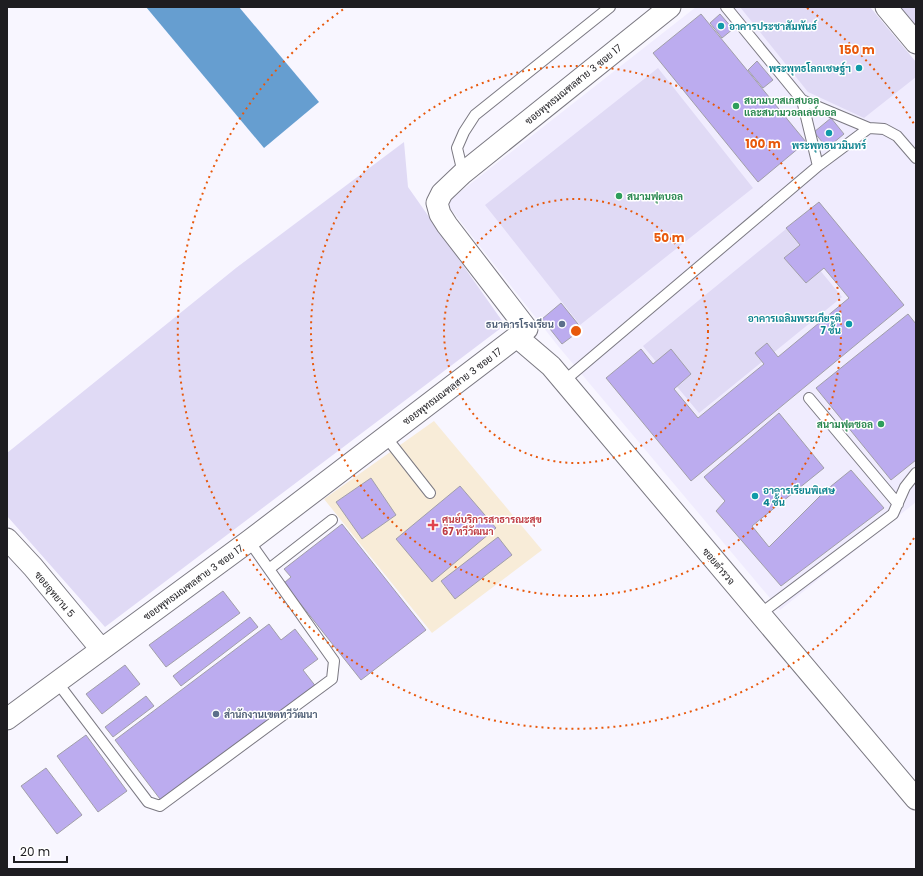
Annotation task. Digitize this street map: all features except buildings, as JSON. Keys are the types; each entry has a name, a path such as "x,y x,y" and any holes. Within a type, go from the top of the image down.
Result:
{"street":[{"name":"ซอยพุทธมณฑลสาย 3 ซอย 17","path":"7,719 249,540 527,329 447,225 440,214 437,203 442,193 463,173 670,7"},
{"path":"886,7 916,43"},
{"name":"ซอยตำรวจ","path":"517,337 551,366 564,381 916,799"},
{"name":"ซอยอุทยาน 5","path":"7,539 33,567 101,650"}],"lane":[{"path":"463,173 457,148 464,132 475,115 610,7"},
{"path":"726,7 802,100 818,166"},
{"path":"802,100 869,128 884,129 897,136 916,158"},
{"path":"564,381 818,166 869,128"},
{"path":"809,398 898,504"},
{"path":"386,436 430,493"},
{"path":"760,614 893,514 905,487 916,473"},
{"path":"269,569 332,520"},
{"path":"57,682 148,802 160,806 332,679 334,661 249,540"}],"shaded area":[{"path":"696,7 870,7 916,62 916,502 780,610 558,346 446,203"},
{"path":"740,7 870,7 916,62 916,77 864,118 808,92"},
{"path":"897,7 916,7 916,31"},
{"name":"สนามฟุตบอล","path":"658,68 753,188 580,325 485,205"},
{"path":"404,142 408,187 505,325 105,627 7,516 7,453 236,268"},
{"path":"786,229 842,297 699,413 643,346"},
{"name":"ศูนย์บริการสาธารณะสุข 67 ทวีวัฒนา","path":"434,421 542,550 432,633 324,499"}],"water":[{"path":"146,7 239,7 319,102 264,148"}],"place":[{"name":"อาคารประชาสัมพันธ์","path":"721,26"},
{"name":"พระพุทธโลกเชษฐ์ฯ","path":"859,68"},
{"name":"สนามบาสเกสบอล และสนามวอลเลย์บอล","path":"736,106"},
{"name":"พระพุทธนวมินทร์","path":"829,133"},
{"name":"สนามฟุตบอล","path":"619,196"},
{"name":"ธนาคารโรงเรียน","path":"562,324"},
{"name":"อาคารเฉลิมพระเกียรติ 7 ชั้น","path":"849,324"},
{"name":"สนามฟุตซอล","path":"881,424"},
{"name":"อาคารเรียนพิเศษ 4 ชั้น","path":"755,496"},
{"name":"ศูนย์บริการสาธารณะสุข 67 ทวีวัฒนา","path":"433,525"},
{"name":"สำนักงานเขตทวีวัฒนา","path":"216,714"}]}
